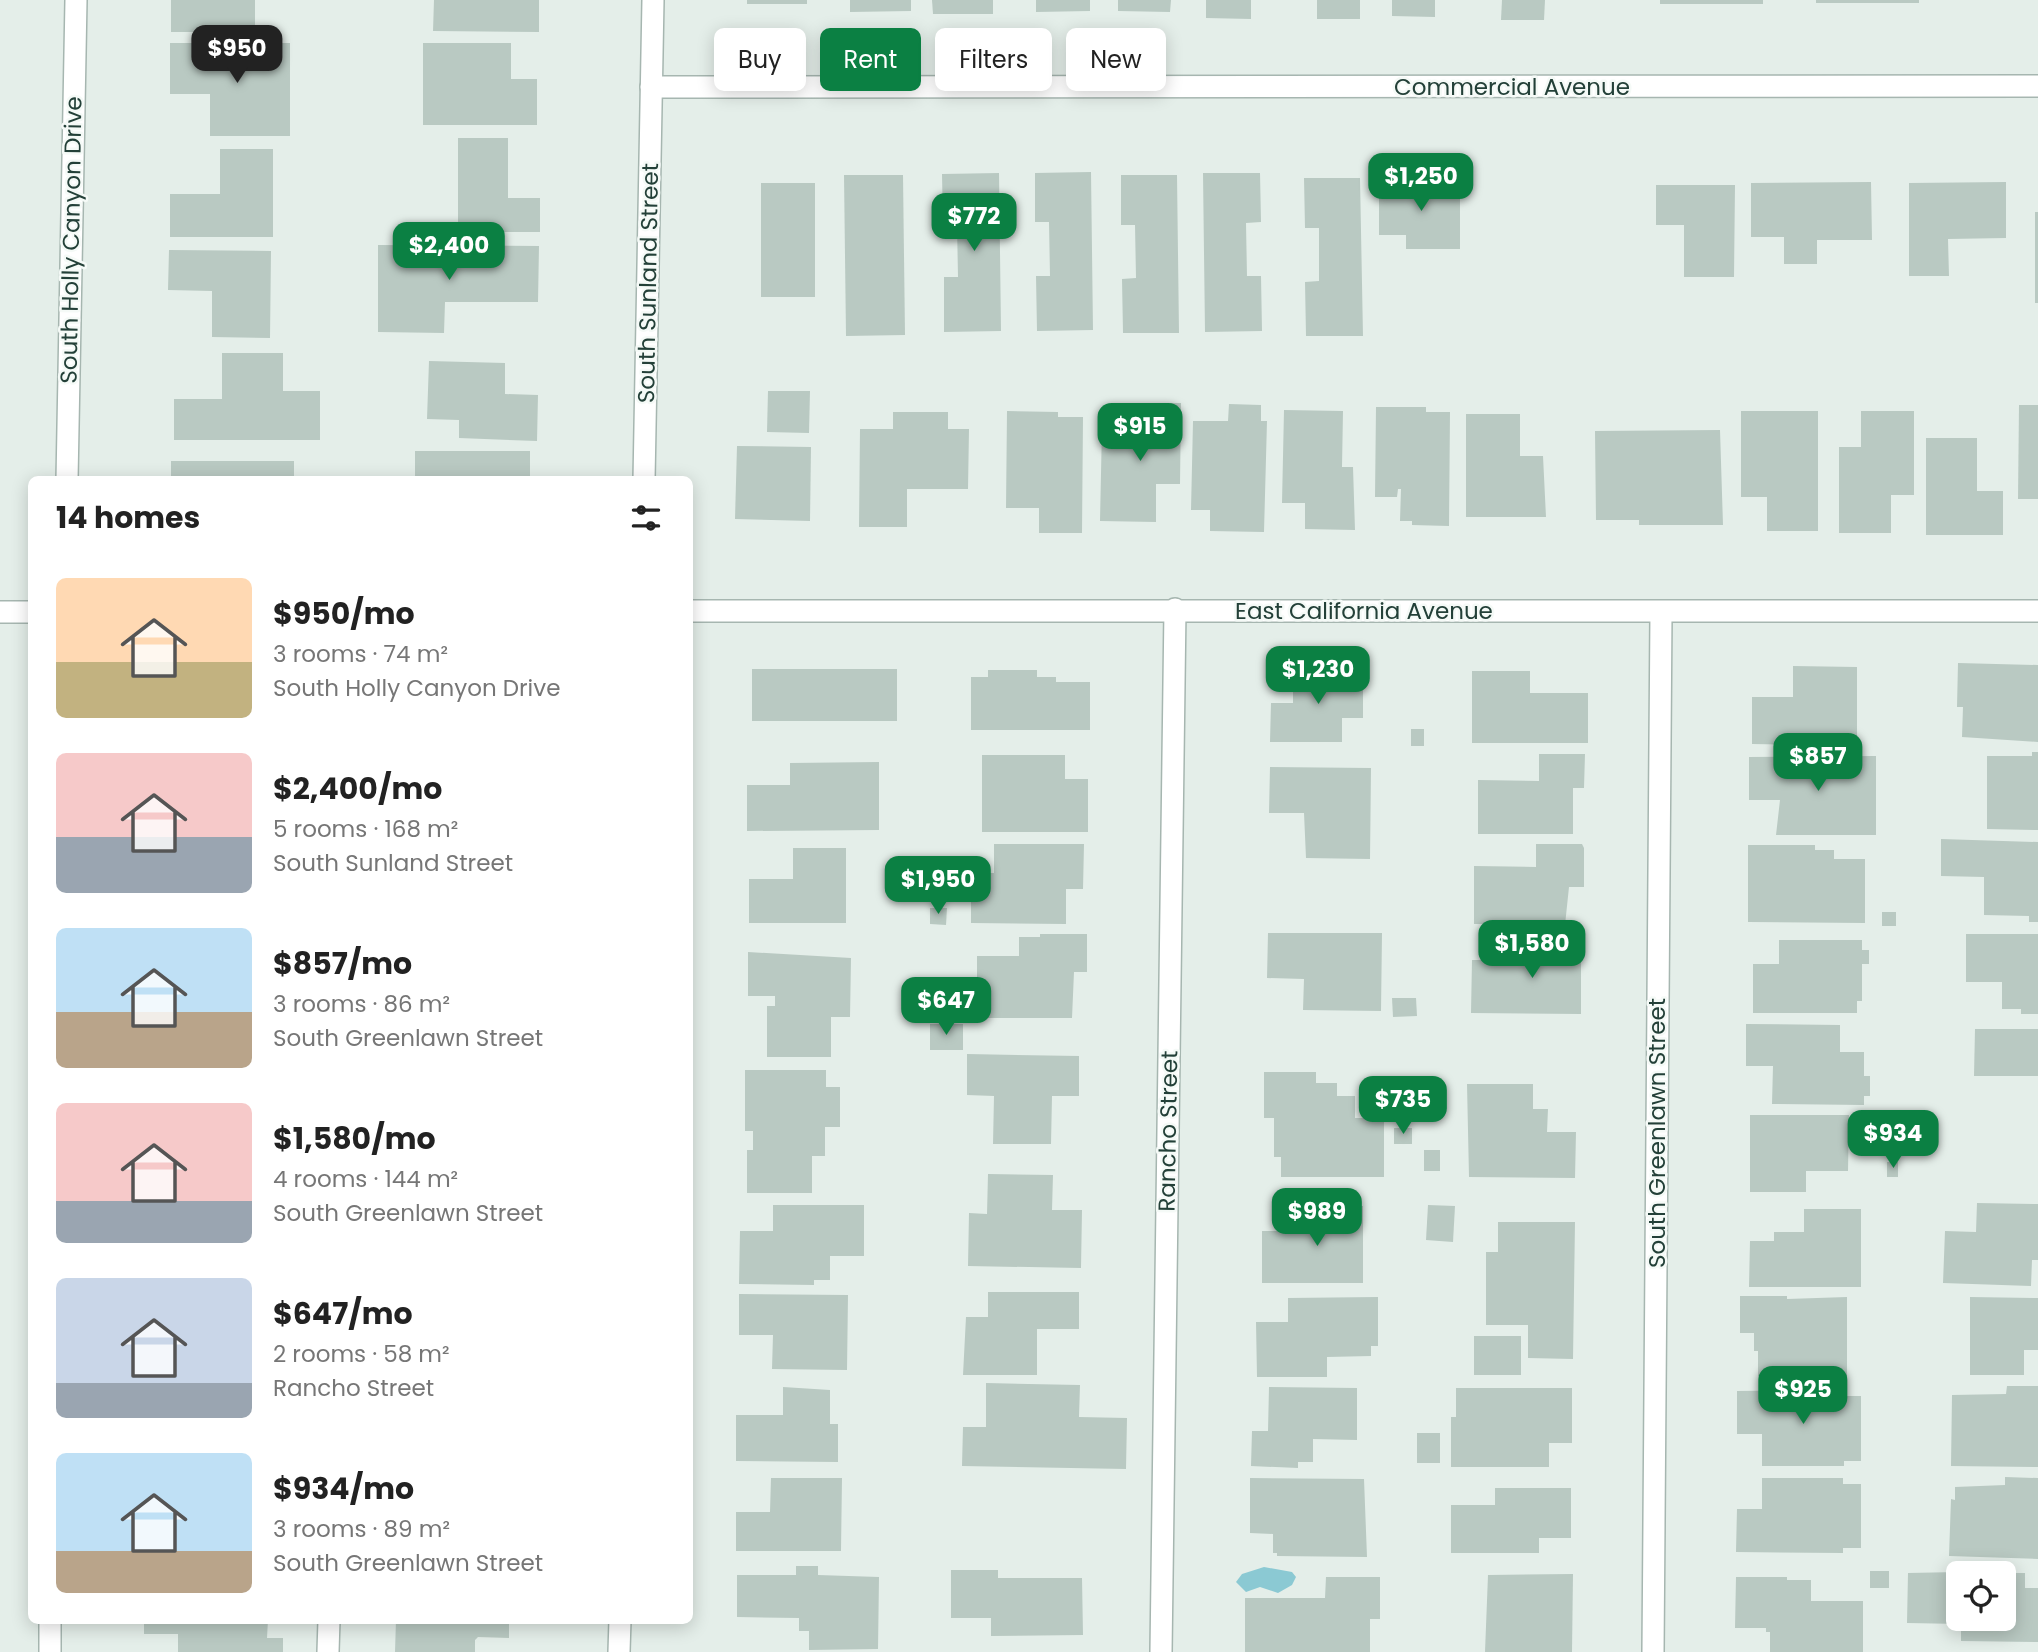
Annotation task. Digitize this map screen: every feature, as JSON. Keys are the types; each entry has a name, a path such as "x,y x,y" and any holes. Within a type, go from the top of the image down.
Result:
{"street":[{"name":"South Holly Canyon Drive","path":"67,476 76,0"},
{"name":"South Sunland Street","path":"644,476 653,0"},
{"name":"Commercial Avenue","path":"651,87 2038,86"},
{"name":"Rancho Street","path":"1161,1652 1175,609"},
{"name":"East California Avenue","path":"693,611 2038,611"},
{"path":"0,612 28,612"},
{"name":"South Greenlawn Street","path":"1653,1652 1661,613"},
{"path":"50,1624 50,1652"},
{"path":"328,1652 329,1624"},
{"path":"619,1652 620,1624"}],"water":[{"path":"1264,1567 1292,1572 1296,1577 1292,1585 1278,1593 1260,1587 1246,1592 1236,1582 1242,1574"}],"building":[{"path":"171,0 255,0 255,32 171,32"},
{"path":"434,0 539,0 539,32 433,31"},
{"path":"747,0 807,0 807,4 747,4"},
{"path":"850,0 911,0 911,11 850,12"},
{"path":"932,0 993,0 993,14 933,14"},
{"path":"1036,0 1090,0 1090,11 1036,12"},
{"path":"1118,0 1171,0 1170,12 1118,11"},
{"path":"1206,0 1251,0 1251,19 1206,18"},
{"path":"1317,0 1360,0 1360,19 1317,19"},
{"path":"1392,0 1435,0 1435,17 1392,16"},
{"path":"1502,0 1545,0 1544,20 1501,20"},
{"path":"1660,0 1763,0 1763,4 1660,4"},
{"path":"1816,0 1919,0 1919,3 1816,3"},
{"path":"170,43 290,43 290,136 210,136 210,94 170,94"},
{"path":"423,43 511,43 511,79 537,79 537,125 423,125"},
{"path":"458,138 508,138 508,198 540,198 540,232 458,232"},
{"path":"220,149 273,149 273,237 170,237 170,194 220,194"},
{"path":"1091,172 1093,330 1037,331 1036,276 1050,276 1049,222 1035,222 1035,173"},
{"path":"999,173 1001,331 944,332 944,277 958,277 957,224 943,224 942,174"},
{"path":"1203,173 1260,173 1261,222 1246,223 1247,276 1261,276 1262,331 1205,332"},
{"path":"844,175 903,175 905,335 846,336"},
{"path":"1121,175 1177,175 1179,333 1123,333 1122,279 1136,278 1135,225 1121,225"},
{"path":"1304,178 1360,178 1363,336 1306,336 1305,282 1319,281 1319,228 1305,228"},
{"path":"1379,180 1460,180 1460,249 1406,249 1406,235 1379,235"},
{"path":"1871,182 1872,240 1817,240 1817,264 1784,264 1784,237 1751,237 1751,183"},
{"path":"2006,182 2006,238 1948,239 1949,276 1909,276 1909,183"},
{"path":"761,183 815,183 815,297 761,297"},
{"path":"1656,185 1735,185 1734,277 1684,277 1684,225 1656,225"},
{"path":"2035,212 2038,212 2038,303 2035,303"},
{"path":"378,245 539,246 538,302 445,302 444,333 378,332"},
{"path":"169,250 271,251 270,338 212,337 212,291 168,290"},
{"path":"222,353 283,353 283,391 320,391 320,440 174,440 174,399 222,399"},
{"path":"429,361 505,363 505,394 538,395 537,441 459,438 459,420 427,419"},
{"path":"768,391 810,391 809,433 767,432"},
{"path":"1143,403 1181,403 1180,484 1156,484 1156,522 1100,521 1102,427 1126,427 1126,414 1143,414"},
{"path":"1229,404 1261,405 1261,421 1267,421 1264,532 1210,531 1210,510 1191,510 1193,421 1228,421"},
{"path":"2019,405 2038,405 2038,499 2018,499"},
{"path":"1376,407 1426,407 1426,412 1450,412 1449,526 1412,525 1412,521 1400,521 1401,489 1398,489 1397,497 1375,497"},
{"path":"1284,410 1343,411 1342,467 1353,467 1355,530 1305,529 1305,503 1282,503"},
{"path":"1007,411 1058,412 1058,417 1083,417 1082,533 1039,533 1039,508 1006,508"},
{"path":"1741,411 1818,411 1818,531 1767,531 1767,497 1741,497"},
{"path":"1861,411 1914,411 1914,495 1891,495 1891,533 1839,533 1839,447 1861,447"},
{"path":"893,412 948,412 948,429 969,429 968,489 907,489 907,527 859,527 860,429 893,429"},
{"path":"1466,414 1520,414 1520,456 1543,456 1546,517 1466,517"},
{"path":"1720,430 1723,525 1639,525 1639,520 1596,520 1595,431"},
{"path":"1926,438 1977,438 1977,491 2003,491 2003,535 1926,535"},
{"path":"737,446 811,447 810,521 735,519"},
{"path":"415,451 530,451 530,476 415,476"},
{"path":"171,461 294,461 294,476 171,476"},
{"path":"1958,663 2038,665 2038,742 1962,737 1963,707 1957,707"},
{"path":"1312,666 1322,666 1322,669 1363,669 1363,718 1342,718 1342,742 1270,742 1271,703 1293,703 1293,669 1312,669"},
{"path":"1793,666 1857,667 1857,746 1752,744 1752,697 1793,697"},
{"path":"752,669 897,669 897,721 752,721"},
{"path":"988,670 1037,670 1037,677 1056,677 1056,682 1090,682 1090,730 971,730 971,677 988,677"},
{"path":"1472,671 1530,671 1530,693 1588,693 1588,743 1472,743"},
{"path":"1411,729 1424,729 1424,746 1411,746"},
{"path":"2032,752 2038,752 2038,830 1987,829 1987,756 2032,756"},
{"path":"1539,754 1585,754 1584,788 1573,788 1573,834 1478,834 1478,780 1539,781"},
{"path":"982,755 1065,755 1065,779 1088,779 1088,832 982,832"},
{"path":"1876,756 1876,835 1776,835 1780,800 1749,800 1749,757"},
{"path":"879,762 879,830 747,831 747,785 790,785 790,763"},
{"path":"1270,767 1371,768 1370,859 1306,858 1304,813 1269,813"},
{"path":"1941,839 2038,842 2038,922 2029,922 2029,916 1984,915 1984,877 1941,876"},
{"path":"994,844 1084,844 1083,889 1066,889 1066,924 971,923 971,873 994,873"},
{"path":"1536,844 1582,844 1584,848 1584,887 1569,887 1565,925 1474,924 1474,866 1536,867"},
{"path":"1748,845 1815,845 1815,850 1834,850 1834,859 1865,859 1865,923 1748,922"},
{"path":"793,848 846,848 846,923 749,923 749,879 793,879"},
{"path":"930,908 947,908 946,925 930,924"},
{"path":"1882,912 1896,912 1896,926 1882,926"},
{"path":"1268,933 1382,933 1381,1011 1303,1010 1304,979 1267,978"},
{"path":"1040,934 1087,934 1087,972 1074,972 1072,1018 977,1018 977,956 1019,956 1019,937 1040,937"},
{"path":"1532,934 1581,934 1581,1014 1471,1013 1472,960 1532,960"},
{"path":"1966,934 2038,934 2038,1014 2021,1014 2021,1009 2002,1009 2002,982 1966,982"},
{"path":"1779,940 1862,940 1862,950 1869,950 1869,964 1862,964 1862,1001 1857,1001 1857,1013 1753,1013 1753,964 1779,964"},
{"path":"748,952 851,958 850,1017 831,1017 831,1057 767,1057 767,1006 775,1006 775,996 748,996"},
{"path":"1392,998 1416,998 1417,1016 1393,1017"},
{"path":"930,1024 963,1024 963,1050 930,1050"},
{"path":"1746,1024 1840,1025 1840,1052 1864,1052 1864,1076 1870,1076 1870,1096 1864,1096 1864,1105 1772,1104 1773,1066 1746,1066"},
{"path":"1975,1029 2038,1029 2038,1076 1974,1076"},
{"path":"967,1054 1079,1056 1079,1096 1052,1096 1051,1144 993,1144 994,1096 967,1095"},
{"path":"745,1070 826,1070 826,1087 840,1087 840,1127 825,1127 825,1156 812,1156 812,1193 747,1193 747,1150 753,1150 753,1131 745,1131"},
{"path":"1264,1072 1316,1072 1316,1083 1337,1083 1337,1096 1355,1096 1355,1118 1384,1118 1384,1177 1281,1177 1281,1157 1274,1157 1274,1118 1264,1118"},
{"path":"1467,1084 1533,1084 1533,1109 1548,1109 1547,1132 1576,1132 1575,1178 1469,1177"},
{"path":"1750,1115 1849,1115 1848,1171 1806,1171 1806,1192 1750,1192"},
{"path":"1394,1128 1412,1128 1412,1144 1394,1144"},
{"path":"1424,1150 1440,1150 1440,1171 1424,1171"},
{"path":"1887,1162 1898,1162 1898,1177 1887,1177"},
{"path":"988,1174 1053,1175 1052,1210 1082,1210 1081,1268 968,1266 969,1213 987,1214"},
{"path":"1977,1203 2038,1204 2038,1260 2032,1260 2031,1286 1943,1283 1945,1231 1976,1232"},
{"path":"773,1205 864,1205 864,1256 830,1256 830,1280 814,1280 814,1285 739,1284 740,1231 773,1231"},
{"path":"1428,1205 1455,1206 1453,1242 1426,1240"},
{"path":"1300,1206 1363,1206 1363,1283 1262,1283 1262,1231 1300,1231"},
{"path":"1804,1209 1861,1209 1861,1287 1749,1287 1750,1241 1774,1241 1774,1232 1804,1232"},
{"path":"1498,1222 1575,1222 1573,1359 1528,1358 1528,1325 1486,1325 1486,1252 1498,1252"},
{"path":"988,1292 1079,1292 1079,1329 1037,1329 1037,1375 963,1375 966,1317 988,1317"},
{"path":"739,1294 848,1295 847,1370 772,1369 773,1335 739,1335"},
{"path":"1740,1296 1787,1296 1787,1299 1847,1297 1847,1376 1758,1376 1758,1351 1754,1351 1754,1333 1740,1333"},
{"path":"1378,1297 1378,1346 1371,1346 1371,1356 1327,1357 1327,1377 1257,1377 1256,1322 1288,1322 1288,1298"},
{"path":"1970,1297 2038,1298 2038,1350 2024,1350 2024,1375 1970,1375"},
{"path":"1474,1336 1521,1336 1521,1375 1474,1375"},
{"path":"986,1383 1080,1385 1079,1417 1127,1418 1126,1469 962,1466 963,1427 986,1427"},
{"path":"2007,1386 2038,1386 2038,1467 1951,1466 1952,1395 2006,1394"},
{"path":"783,1387 830,1390 830,1424 838,1424 838,1462 736,1461 736,1415 783,1415"},
{"path":"1269,1387 1357,1388 1357,1440 1313,1439 1313,1462 1298,1462 1298,1468 1251,1466 1252,1431 1268,1431"},
{"path":"1456,1388 1572,1388 1572,1443 1549,1443 1549,1467 1451,1467 1451,1417 1456,1417"},
{"path":"1844,1390 1844,1396 1861,1396 1861,1461 1844,1461 1844,1466 1762,1466 1762,1434 1737,1434 1737,1391"},
{"path":"1417,1433 1440,1433 1440,1463 1417,1463"},
{"path":"2005,1477 2038,1478 2038,1559 1949,1556 1951,1499 1955,1500 1955,1487 2005,1485"},
{"path":"771,1478 842,1478 841,1551 736,1551 736,1512 770,1512"},
{"path":"1250,1478 1364,1479 1367,1557 1277,1556 1277,1553 1273,1553 1273,1534 1250,1533"},
{"path":"1762,1478 1843,1478 1843,1484 1861,1484 1861,1548 1843,1548 1843,1553 1736,1552 1737,1509 1762,1509"},
{"path":"1495,1488 1571,1488 1571,1538 1539,1538 1539,1553 1451,1553 1451,1505 1495,1505"},
{"path":"796,1566 818,1566 818,1575 879,1577 878,1649 809,1650 809,1631 799,1631 799,1618 737,1617 737,1575 796,1575"},
{"path":"951,1570 998,1570 998,1578 1082,1578 1083,1635 991,1636 991,1618 951,1618"},
{"path":"1870,1571 1889,1571 1889,1588 1870,1588"},
{"path":"1946,1572 1946,1624 1907,1623 1908,1573"},
{"path":"2016,1573 2025,1573 2025,1588 2038,1588 2038,1642 1961,1641 1961,1631 2016,1631"},
{"path":"1573,1574 1572,1652 1485,1652 1488,1575"},
{"path":"1326,1577 1380,1577 1380,1619 1370,1619 1370,1652 1245,1652 1245,1598 1325,1598"},
{"path":"1736,1577 1811,1580 1811,1601 1863,1601 1863,1652 1770,1652 1770,1632 1766,1632 1766,1628 1735,1628"},
{"path":"144,1624 268,1624 267,1638 283,1638 283,1652 178,1652 178,1634 144,1634"},
{"path":"396,1624 509,1624 509,1638 478,1637 475,1640 475,1652 395,1652"}]}
